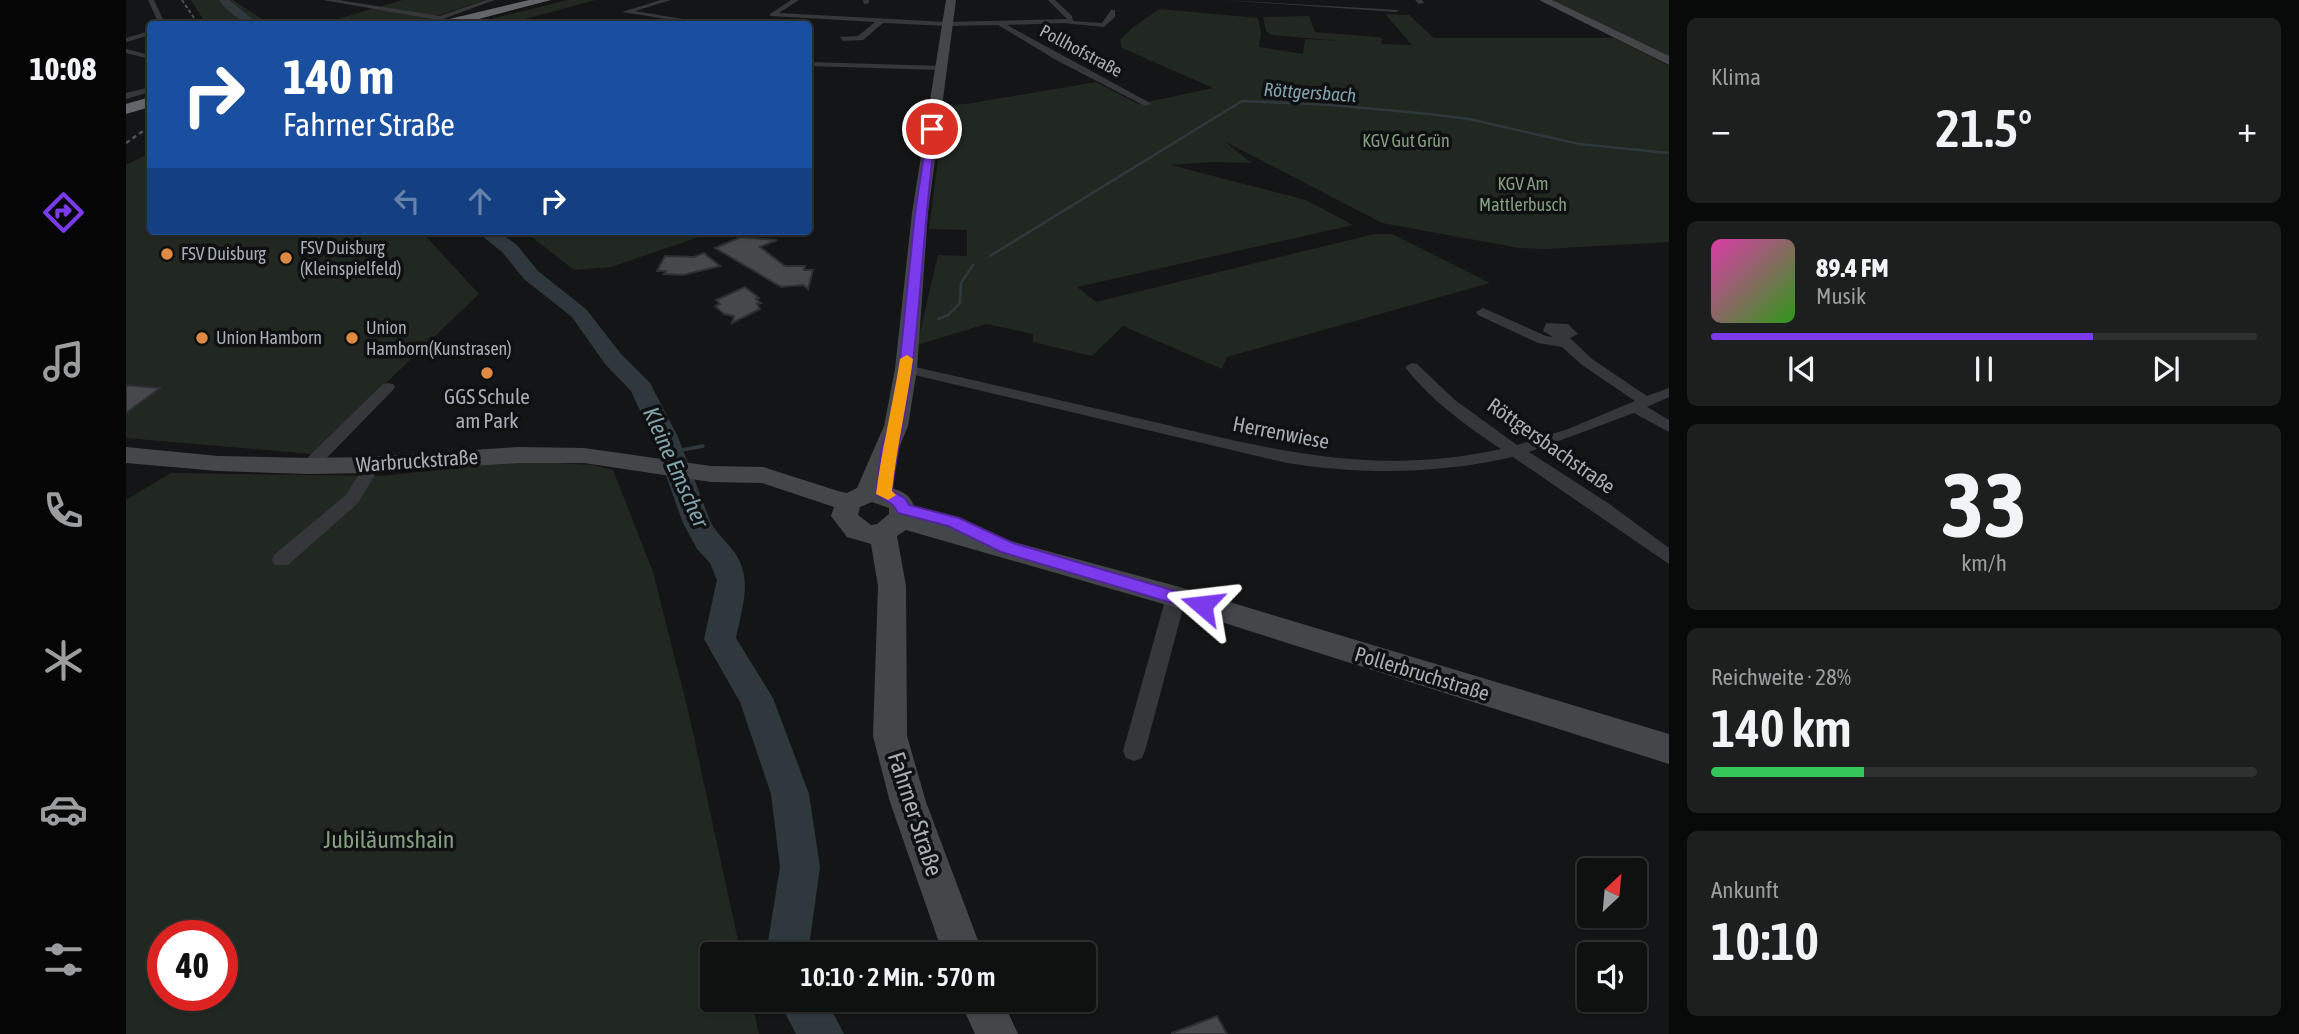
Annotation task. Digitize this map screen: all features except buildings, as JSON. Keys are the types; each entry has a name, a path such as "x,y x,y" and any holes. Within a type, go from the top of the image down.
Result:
{"highway":[{"path":"443,21 545,0"},
{"path":"473,21 559,0"},
{"path":"126,106 147,101"}],"street":[{"path":"151,0 161,21"},
{"path":"326,0 443,21 492,0"},
{"path":"668,0 625,12 688,21"},
{"path":"782,0 795,1"},
{"name":"Fahrner Straße","path":"951,0 920,213 906,369 896,426 875,512 870,551 892,586 890,736 908,802 959,942"},
{"path":"1051,0 1070,17 1070,21 1066,23"},
{"path":"1225,0 1396,10"},
{"path":"1544,0 1669,61"},
{"path":"773,21 795,1"},
{"path":"776,16 948,24 1104,25 1112,17 1112,11"},
{"path":"843,40 860,38 880,22"},
{"name":"Pollhofstraße","path":"1001,24 1059,58 1148,104"},
{"path":"126,40 147,34"},
{"path":"126,51 147,56"},
{"path":"812,64 942,68"},
{"path":"126,96 147,91"},
{"path":"1483,312 1543,340 1564,340 1669,427"},
{"name":"Röttgersbachstraße","path":"1412,367 1428,385 1514,451 1581,493 1669,557"},
{"name":"Herrenwiese","path":"906,369 1287,458 1325,464 1414,466 1514,451 1669,392"},
{"path":"309,466 388,387"},
{"name":"Warbruckstraße","path":"126,455 219,464 309,466 373,465 554,454 650,463 707,473 727,482 875,512"},
{"path":"281,560 352,499 373,465"},
{"name":"Pollerbruchstraße","path":"875,512 1176,597 1669,749"},
{"path":"1134,751 1176,597"},
{"path":"987,1012 998,1034"}],"green space":[{"path":"191,0 233,0 264,21 204,21"},
{"path":"403,0 485,0 422,21 330,21"},
{"path":"568,0 596,0 517,21 483,21"},
{"path":"1547,0 1669,0 1669,60"},
{"path":"1159,9 1258,18 1261,32 1259,47 1303,54 1305,39 1342,41 1271,35 1266,31 1263,17 1309,16 1315,32 1378,37 1383,39 1381,44 1412,45 1385,14 1409,15 1434,38 1614,38 1669,66 1669,242 1519,248 1382,223 1224,141 1252,163 1171,165 1306,200 1353,225 1077,287 1096,302 1374,234 1392,234 1490,283 1227,357 1222,369 1123,326 1092,356 1033,342 1033,334 986,324 917,345 938,255 967,256 967,230 929,229 945,105 967,104 1096,82 1138,104 1213,88 1122,48 1120,40"},
{"path":"147,154 147,235 425,235 479,294 312,454 126,438 126,165"},
{"path":"529,235 704,235 611,267 574,270"},
{"name":"Jubiläumshain","path":"522,461 592,465 613,470 653,572 688,710 738,942 700,942 700,1012 754,1012 759,1034 126,1034 126,500 171,473 382,476"}],"waterway":[{"name":"Kleine Emscher","path":"224,0 249,21"},
{"name":"Röttgersbach","path":"990,256 1242,101 1332,105 1429,114 1469,119 1579,144 1669,153"},
{"name":"Kleine Emscher","path":"491,235 509,248 531,275 579,313 613,359 642,388 665,437 697,523 707,542 723,558 732,580 720,639 756,698 790,794 800,867 789,942"},
{"name":"Röttgersbach","path":"938,319 948,315 960,303 961,283 973,265"},
{"name":"Röttgersbach","path":"671,452 703,446"},
{"name":"Kleine Emscher","path":"808,1012 821,1034"}],"railway":[{"path":"182,0 196,21"},
{"path":"126,143 147,128"}],"slow traffic":[{"path":"888,495 884,494 889,446 896,426 907,359"}],"place":[{"name":"FSV Duisburg","path":"167,254"},
{"name":"FSV Duisburg (Kleinspielfeld)","path":"286,258"},
{"name":"Union Hamborn","path":"202,338"},
{"name":"Union Hamborn(Kunstrasen)","path":"352,338"},
{"name":"GGS Schule am Park","path":"487,373"}],"route":[{"path":"932,129 920,213 906,369 896,426 889,446 884,494 899,502 903,509 953,522 1007,548 1202,605"}],"park label":[{"name":"KGV Gut Grün","path":"1406,141"},
{"name":"KGV Am Mattlerbusch","path":"1523,194"}]}
